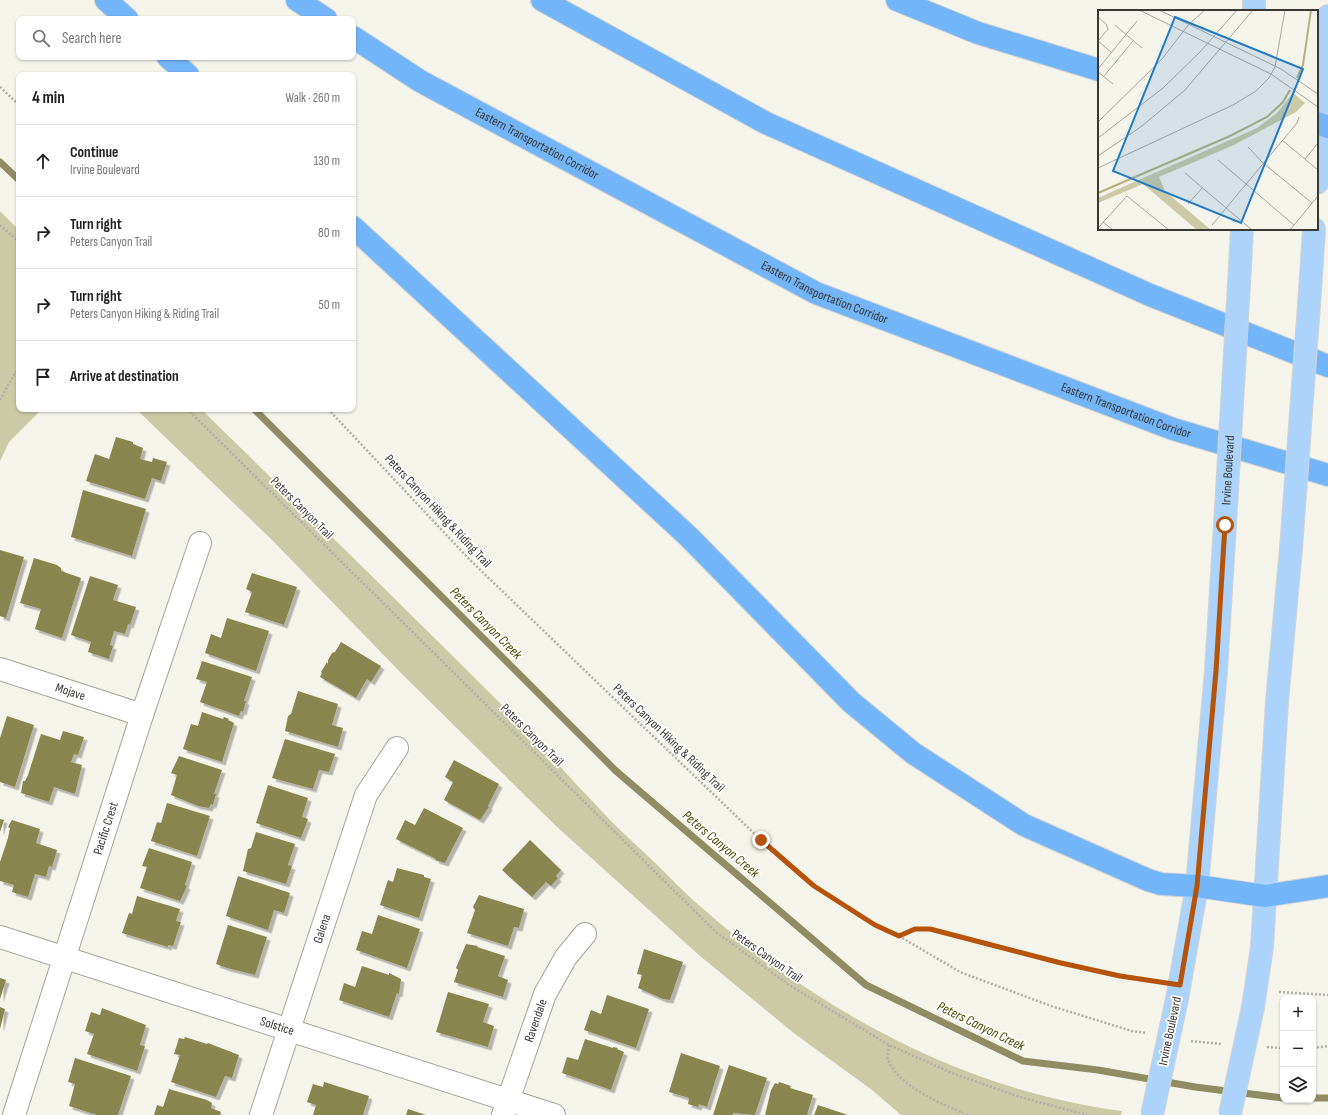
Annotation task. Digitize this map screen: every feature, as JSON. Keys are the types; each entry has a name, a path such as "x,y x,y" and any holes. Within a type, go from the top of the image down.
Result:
{"highway":[{"path":"106,0 124,16"},
{"path":"297,0 321,16"},
{"path":"542,0 766,122 1150,295 1328,366"},
{"path":"897,0 978,33 1098,70"},
{"name":"Eastern Transportation Corridor","path":"356,39 420,81 816,293 1173,429 1328,475"},
{"path":"171,60 185,72"},
{"path":"356,230 689,537 851,702 913,754 1024,824 1148,880 1161,884 1197,886 1265,896 1328,886"}],"main road":[{"path":"1318,171 1328,16"},
{"name":"Irvine Boulevard","path":"1152,1115 1178,992 1197,886 1216,671 1242,230"},
{"path":"1230,1115 1254,999 1262,947 1277,702 1291,548 1314,230"}],"street":[{"name":"Pacific Crest","path":"14,1115 142,715 200,543"},
{"name":"Mojave","path":"0,669 142,715"},
{"name":"Galena","path":"261,1115 366,794 397,748"},
{"name":"Ravendale","path":"505,1107 545,994 566,957 585,934"},
{"name":"Solstice","path":"0,937 288,1029 505,1107 554,1115"}],"path":[{"path":"0,87 16,102"},
{"path":"0,225 16,239"},
{"path":"0,400 15,373"},
{"name":"Peters Canyon Trail","path":"189,412 716,932 789,985 889,1045 952,1073 1020,1097 1087,1115"},
{"name":"Peters Canyon Hiking & Riding Trail","path":"331,412 470,560 761,840 814,886 875,925 899,936 960,972 1050,1006"},
{"path":"899,936 915,929 930,929 1061,963 1120,976 1178,992"},
{"path":"1254,999 1328,995"},
{"path":"889,1045 888,1059 899,1076 926,1096 968,1115"},
{"path":"1316,1048 1328,1046"}],"shaded area":[{"path":"0,211 16,227 16,412 39,412 9,442 0,461"},
{"path":"139,412 204,412 510,713 608,818 681,889 747,945 794,980 845,1012 897,1040 951,1065 1007,1085 1064,1101 1122,1111 1121,1115 901,1115 872,1090 795,1034 700,956 557,827 403,675 272,540"}],"building":[{"path":"116,437 133,442 133,444 143,448 140,459 152,462 153,458 167,462 161,481 152,478 145,499 86,481 95,454 109,459"},
{"path":"83,490 146,509 132,556 71,537"},
{"path":"0,550 24,557 6,618 0,616"},
{"path":"34,558 57,565 61,568 61,571 81,578 62,638 35,629 41,609 20,603"},
{"path":"252,573 297,587 284,625 245,612 252,592 246,589"},
{"path":"90,576 118,585 113,600 136,607 130,625 128,624 125,634 114,631 110,645 113,646 109,659 88,652 91,642 71,635"},
{"path":"227,618 269,631 256,671 205,653 211,634 221,638"},
{"path":"341,642 381,666 371,682 367,679 356,698 320,677 321,672 327,662 328,664 328,660 332,653 335,652"},
{"path":"202,661 252,677 244,701 246,701 243,712 241,711 239,716 200,702 207,682 196,679"},
{"path":"298,691 338,704 332,725 343,728 338,747 285,731 288,716 291,714"},
{"path":"202,712 223,719 224,717 234,723 222,762 183,749 191,724 198,726"},
{"path":"7,716 34,725 15,787 0,782 0,738"},
{"path":"63,731 84,737 78,755 74,754 71,762 82,765 75,794 54,787 49,802 21,793 23,781 25,781 28,775 41,734 60,740"},
{"path":"285,739 335,754 329,772 319,770 313,789 272,778"},
{"path":"179,756 222,770 214,794 216,794 213,805 211,804 209,808 198,806 171,795 177,775 171,773"},
{"path":"454,760 499,784 488,806 489,807 480,820 444,800 453,782 445,777"},
{"path":"268,785 308,798 302,817 308,819 301,838 256,823"},
{"path":"167,803 210,816 197,856 151,841 157,822 161,823"},
{"path":"424,808 463,828 445,863 435,860 436,859 396,839 405,820 415,825"},
{"path":"0,819 4,820 0,832"},
{"path":"12,820 40,829 36,843 57,850 52,867 49,866 46,877 35,874 28,897 12,892 14,885 0,881 0,862 8,838 10,828 8,827"},
{"path":"256,832 295,844 288,865 292,866 286,884 243,871 248,849 251,848"},
{"path":"530,840 561,870 556,876 558,878 551,886 546,882 532,897 502,870"},
{"path":"149,848 192,862 185,885 187,886 180,901 140,888 147,867 142,866"},
{"path":"397,868 424,875 424,877 431,879 419,918 380,905 388,880 393,882"},
{"path":"238,876 290,893 284,913 274,910 268,930 226,916"},
{"path":"479,895 524,909 519,928 514,927 508,946 467,933 475,910 473,907"},
{"path":"137,896 180,909 176,921 181,922 173,946 168,945 168,947 122,933 129,913 132,914"},
{"path":"378,915 420,929 407,968 356,950 362,931 372,934"},
{"path":"228,925 267,937 255,975 216,964"},
{"path":"466,944 478,946 477,947 505,956 498,976 508,980 503,997 454,982 458,970 456,968"},
{"path":"644,949 683,962 670,1000 663,999 638,988 642,975 637,974"},
{"path":"362,966 389,975 389,973 401,979 399,994 397,993 389,1017 339,1000 344,983 355,987"},
{"path":"0,978 6,980 0,999"},
{"path":"448,992 489,1004 483,1022 494,1026 488,1047 436,1032"},
{"path":"607,995 649,1009 636,1048 584,1030 591,1010 601,1014"},
{"path":"0,1007 5,1009 0,1029"},
{"path":"102,1008 146,1025 140,1045 145,1046 137,1071 87,1054 94,1034 85,1031 91,1012 100,1015"},
{"path":"185,1037 207,1044 208,1043 239,1055 232,1078 225,1076 216,1097 171,1082 180,1055 174,1054 179,1038 184,1039"},
{"path":"585,1039 613,1048 618,1048 617,1049 624,1052 611,1090 562,1073 567,1057 578,1060"},
{"path":"681,1053 720,1066 707,1107 699,1104 698,1107 688,1104 689,1098 669,1092"},
{"path":"75,1058 131,1076 118,1115 97,1115 69,1106 75,1084 68,1082"},
{"path":"729,1065 767,1078 755,1115 733,1113 733,1115 713,1115"},
{"path":"324,1082 369,1096 363,1115 313,1115 316,1105 307,1102 313,1084 323,1087"},
{"path":"779,1082 791,1086 790,1088 813,1095 807,1115 765,1115 771,1090 775,1083 778,1084"},
{"path":"169,1089 207,1100 212,1103 211,1108 221,1112 220,1115 154,1115 157,1105 163,1107"},
{"path":"818,1105 848,1115 814,1115"},
{"path":"408,1109 426,1115 406,1115"}],"waterway":[{"name":"Peters Canyon Creek","path":"0,162 16,177"},
{"name":"Peters Canyon Creek","path":"257,412 616,771 866,985 1023,1061 1098,1070 1195,1087 1280,1098"},
{"name":"Peters Canyon Creek","path":"1316,1098 1328,1098"}],"route":[{"path":"761,840 814,886 875,925 899,936 915,929 930,929 1061,963 1120,976 1180,985 1197,886 1200,837 1216,671 1225,525"}]}
